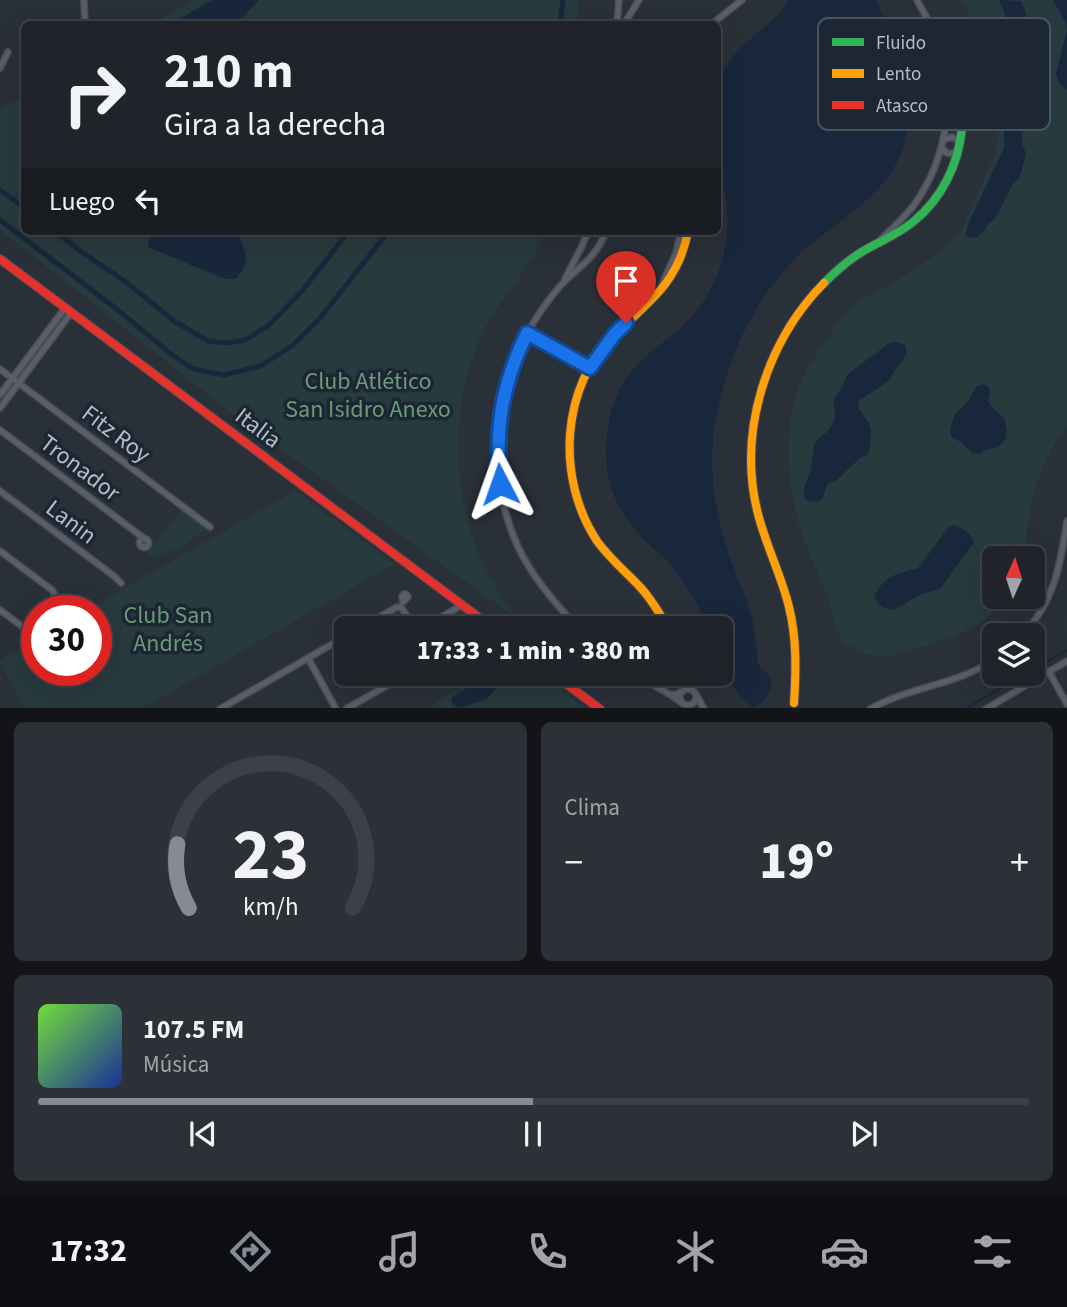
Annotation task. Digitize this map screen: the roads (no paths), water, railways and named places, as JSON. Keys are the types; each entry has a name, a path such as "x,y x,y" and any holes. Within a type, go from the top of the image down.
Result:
{"street":[{"path":"84,0 85,21"},
{"path":"716,21 742,0"},
{"path":"917,0 927,18"},
{"path":"619,1 626,6 637,2"},
{"path":"617,21 619,1"},
{"path":"626,21 637,2"},
{"path":"0,68 8,52"},
{"path":"878,243 911,208 928,182 945,130"},
{"path":"793,707 796,654 792,616 762,531 754,494 751,453 756,414 766,376 779,344 812,296 845,265 878,243 901,232 936,198 951,172 961,130"},
{"path":"942,144 952,137 958,141 959,147"},
{"path":"942,144 949,154 959,147"},
{"path":"911,208 914,215 919,216"},
{"path":"567,616 548,595 526,562 511,527 501,493 497,447 508,377 527,333 563,283 586,235"},
{"path":"563,283 586,264 604,235"},
{"path":"658,294 676,253 680,235"},
{"path":"660,616 650,598 614,563 585,520 571,476 570,431 576,401 590,368 614,335 667,284 680,262 687,235"},
{"path":"576,258 579,263 586,264"},
{"name":"Italia","path":"0,259 477,616"},
{"path":"0,395 69,310"},
{"path":"0,408 69,310"},
{"path":"527,333 590,368"},
{"path":"30,355 36,360"},
{"name":"Fitz Roy","path":"0,369 210,527"},
{"name":"Tronador","path":"0,430 141,538"},
{"name":"Lanin","path":"0,491 121,583"},
{"path":"1032,623 1043,609 1057,576 1067,521"},
{"path":"0,551 52,590 55,595"},
{"path":"381,616 402,605 408,616"},
{"path":"443,616 462,605"},
{"path":"0,610 21,626"},
{"path":"221,708 334,643"},
{"path":"308,658 335,708"},
{"path":"988,708 1067,661"},
{"path":"872,708 904,693 963,676 982,666"},
{"path":"1049,672 1067,704"},
{"path":"348,708 386,686"},
{"path":"569,686 599,708"},
{"path":"654,686 687,706"},
{"path":"686,686 680,699 687,706"},
{"path":"691,686 703,708"},
{"path":"669,695 689,689 695,693"},
{"path":"687,706 695,701 695,693"},
{"path":"232,701 236,708"}],"water":[{"path":"212,0 259,0 242,18 232,21 176,21"},
{"path":"789,0 876,0 884,18 818,18 818,130 907,130 901,154 878,188 864,203 798,256 769,290 746,327 723,388 713,437 714,493 726,544 753,622 758,664 768,674 772,683 762,702 751,707 739,696 733,685 733,616 702,616 681,578 639,534 620,508 609,479 606,455 610,417 624,382 642,359 683,326 698,310 718,272 727,231 727,210 721,178 721,74 736,52 777,16"},
{"path":"999,0 1021,1 1026,18 1006,18"},
{"path":"1053,0 1067,0 1067,29 1065,22"},
{"path":"1067,29 1067,90 1059,83 1056,74"},
{"path":"1004,130 1023,130 1022,144 1026,153 1019,179 1012,185 995,219 977,237 969,238 965,235 970,220 1004,148"},
{"path":"150,235 238,235 246,261 236,279 228,279 148,247"},
{"path":"891,342 905,345 907,354 890,380 859,401 859,409 871,431 868,454 837,480 827,484 823,498 818,502 805,499 805,485 811,470 814,445 835,419 834,399 846,377"},
{"path":"983,384 990,390 990,405 1004,418 1007,430 1005,440 998,447 980,454 972,453 951,437 950,429 955,414 969,400 976,387"},
{"path":"953,525 966,531 974,542 941,588 917,596 898,608 891,610 882,607 874,598 881,585 891,577 918,568 947,529"},
{"path":"470,686 498,686 488,698 461,708 451,702 452,697"}],"waterway":[{"path":"560,21 563,0"},
{"path":"0,190 21,205"},
{"path":"0,220 171,354 193,369 224,375 261,366 293,345 320,318 386,235"},
{"path":"60,235 126,282 174,321 208,341 227,343 245,340 268,326 302,291 346,235"},
{"path":"1045,663 1067,650"},
{"path":"967,708 1005,686"}],"park label":[{"name":"Club Atlético San Isidro Anexo","path":"368,395"},
{"name":"Club San Andrés","path":"168,629"}]}
